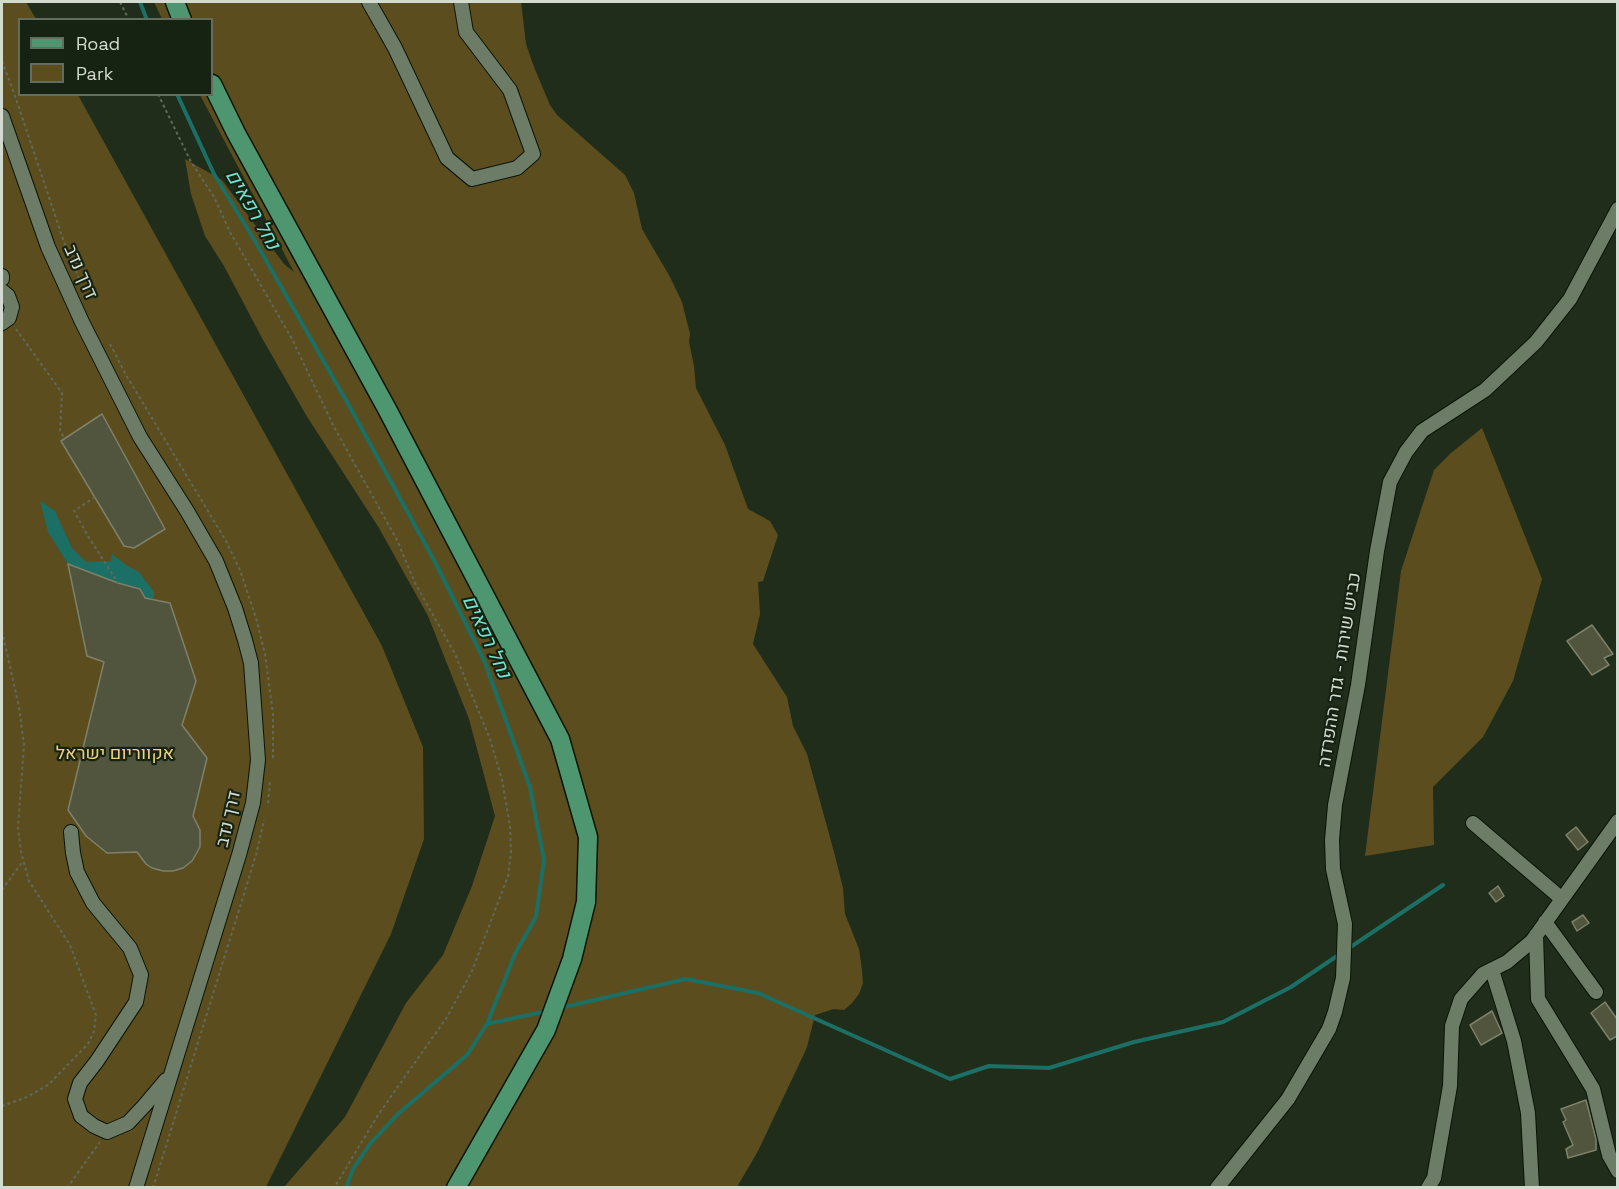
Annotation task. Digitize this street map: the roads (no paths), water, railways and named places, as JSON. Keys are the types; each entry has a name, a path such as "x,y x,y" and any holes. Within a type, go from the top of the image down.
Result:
{"main road":[{"path":"175,2 181,18"},
{"path":"213,86 236,133 387,409 560,739 588,837 585,902 572,959 546,1030 456,1188"}],"street":[{"path":"369,2 395,48 447,158 472,179 517,168 533,154 510,90 466,32 461,2"},
{"name":"דרך נדב","path":"2,116 48,247 82,322 140,437 216,561 238,619 251,663 258,760 253,803 136,1187"},
{"name":"כביש שירות - גדר ההפרדה","path":"1217,1188 1288,1099 1329,1029 1335,1012 1343,978 1345,924 1333,869 1332,840 1335,805 1358,685 1389,483 1406,452 1422,431 1485,390 1536,342 1570,299 1617,209"},
{"path":"2,291 8,296 12,307 5,321"},
{"path":"1428,1188 1434,1178 1450,1086 1452,1026 1461,999 1483,974 1507,962 1532,941 1617,820"},
{"path":"1473,824 1562,899"},
{"path":"71,832 77,872 93,903 129,948 141,975 136,1002 80,1083 75,1099 81,1116 107,1132 128,1123 171,1073"},
{"path":"1545,922 1596,992"},
{"path":"1536,935 1538,999 1593,1089 1609,1155 1617,1171"},
{"path":"1492,970 1514,1041 1528,1113 1532,1188"}],"water":[{"path":"40,501 55,511 72,548 86,562 111,561 112,554 139,572 154,592 154,598 145,598 140,589 68,564 48,532"}],"waterway":[{"name":"נחל רפאים","path":"140,2 146,18"},
{"name":"נחל רפאים","path":"178,96 214,174 351,409 435,562 484,660 530,787 544,860 536,917 515,954 487,1024 467,1055 398,1114 370,1144 353,1169 346,1188"},
{"path":"1349,948 1443,885"},
{"path":"560,1008 686,979 758,993 950,1079 989,1066 1049,1068 1134,1042 1223,1022 1291,987 1340,954"},
{"path":"487,1024 547,1011"}],"park label":[{"name":"אקווריום ישראל","path":"115,754"}]}
